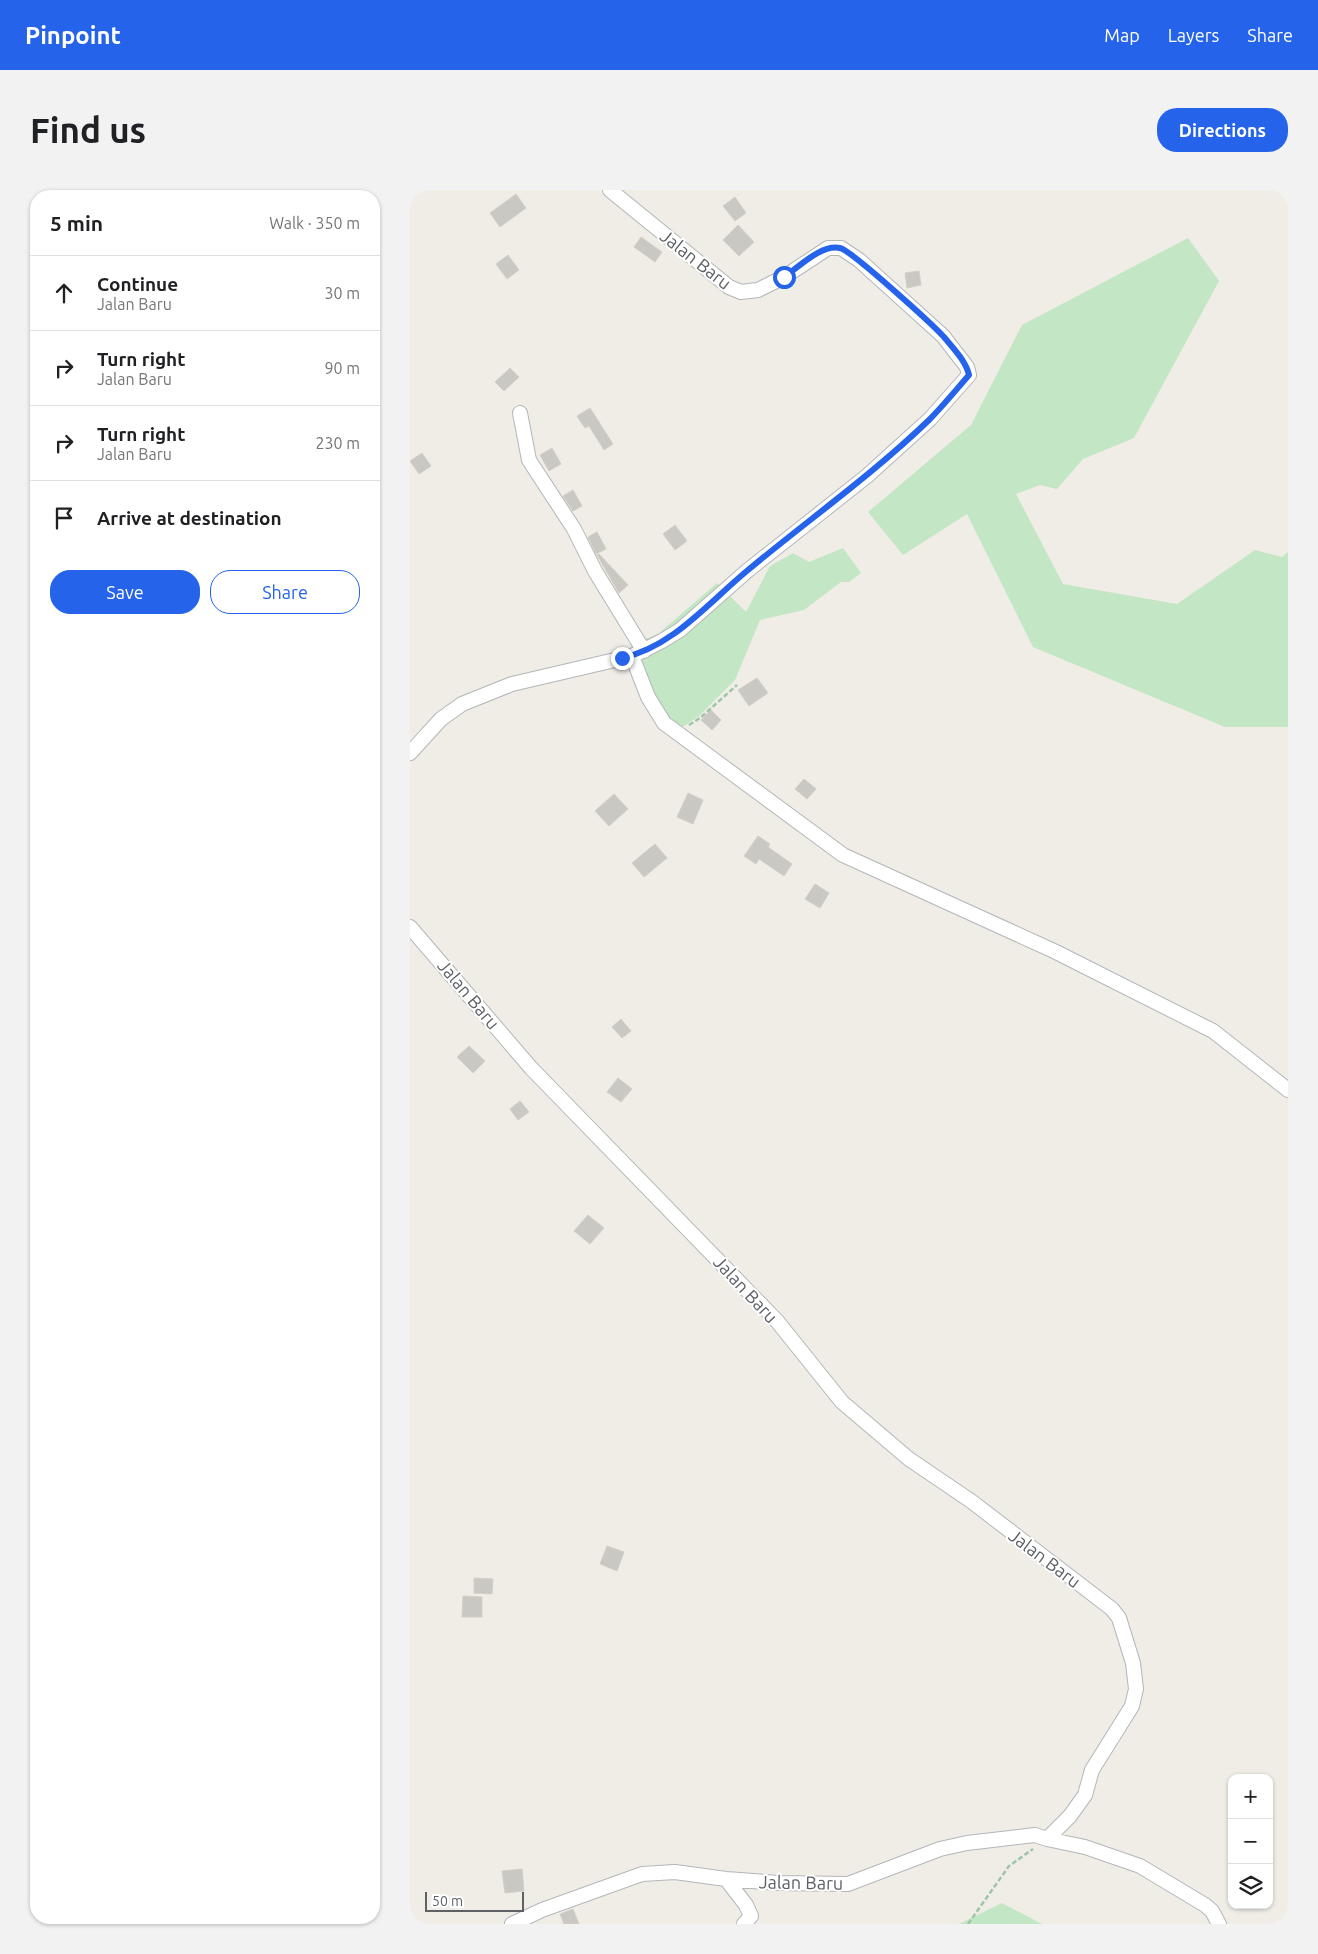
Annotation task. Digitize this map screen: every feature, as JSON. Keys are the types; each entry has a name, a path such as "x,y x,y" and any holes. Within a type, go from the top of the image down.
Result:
{"street":[{"name":"Jalan Baru","path":"410,753 441,719 462,704 512,684 638,654 680,630 747,570 867,476 930,419 969,375 967,367 943,336 860,260 841,248 828,248 766,286 758,290 742,292 729,287 610,190"},
{"path":"520,413 530,460 574,529 599,577 638,654 653,707 664,724 843,855 1054,951 1212,1031 1288,1090"},
{"name":"Jalan Baru","path":"410,926 531,1068 777,1321 842,1402 909,1459 978,1507 1112,1609 1119,1618 1133,1662 1136,1689 1132,1706 1092,1770 1084,1795 1070,1816 1047,1839 1035,1835 966,1843 940,1849 848,1884 828,1885 726,1880 675,1872 642,1874 542,1910 512,1924"},
{"path":"1047,1839 1085,1847 1140,1866 1205,1905 1212,1911 1219,1924"},
{"path":"726,1880 746,1905 751,1916 744,1924"}],"path":[{"path":"677,733 700,718 737,685"},
{"path":"968,1924 1008,1866 1047,1839"}],"green space":[{"path":"1188,238 1219,281 1134,438 1083,459 1057,489 1040,485 1016,494 1063,584 1177,604 1255,550 1282,557 1288,552 1288,727 1225,727 1033,647 967,514 903,555 868,512 971,425 1022,325"},
{"path":"843,548 861,573 849,582 841,582 804,610 760,620 735,680 699,716 678,730 648,694 630,645 658,634 717,583 746,612 770,566 793,553 809,562"},
{"path":"1002,1903 1042,1924 959,1924"}],"building":[{"path":"516,194 526,208 500,227 490,213"},
{"path":"735,197 746,213 735,221 723,206"},
{"path":"738,225 754,242 739,256 723,240"},
{"path":"641,237 662,252 655,262 634,247"},
{"path":"508,255 519,270 507,279 496,264"},
{"path":"919,271 921,285 907,288 905,273"},
{"path":"510,368 519,377 504,391 495,382"},
{"path":"590,408 613,444 604,450 589,426 585,428 577,416"},
{"path":"552,448 561,464 549,471 540,455"},
{"path":"422,453 431,466 419,474 410,461"},
{"path":"573,490 582,506 573,511 563,496"},
{"path":"675,525 687,541 675,550 663,534"},
{"path":"597,532 606,549 596,554 588,537"},
{"path":"599,554 628,585 619,593 597,555"},
{"path":"757,678 768,693 749,706 738,690"},
{"path":"711,710 721,720 712,730 701,720"},
{"path":"804,779 816,789 807,799 795,789"},
{"path":"688,793 703,800 693,824 677,817"},
{"path":"614,794 628,809 609,826 595,811"},
{"path":"758,836 770,844 768,847 792,864 784,876 759,859 756,864 744,856"},
{"path":"655,844 667,858 644,877 632,863"},
{"path":"815,884 829,893 820,908 805,899"},
{"path":"621,1019 631,1031 622,1038 612,1027"},
{"path":"469,1046 485,1061 473,1073 457,1057"},
{"path":"618,1078 632,1089 621,1102 607,1092"},
{"path":"520,1101 529,1112 518,1120 510,1109"},
{"path":"588,1215 604,1228 590,1244 574,1231"},
{"path":"607,1546 624,1552 617,1571 600,1564"},
{"path":"474,1578 493,1579 492,1594 474,1593"},
{"path":"463,1596 482,1597 482,1617 462,1617"},
{"path":"522,1869 524,1891 505,1893 502,1871"},
{"path":"573,1909 579,1924 564,1924 560,1914"}],"route":[{"path":"622,658 644,651 680,630 747,570 867,476 930,419 969,375 967,367 943,336 860,260 841,248 828,248 784,277"}]}
